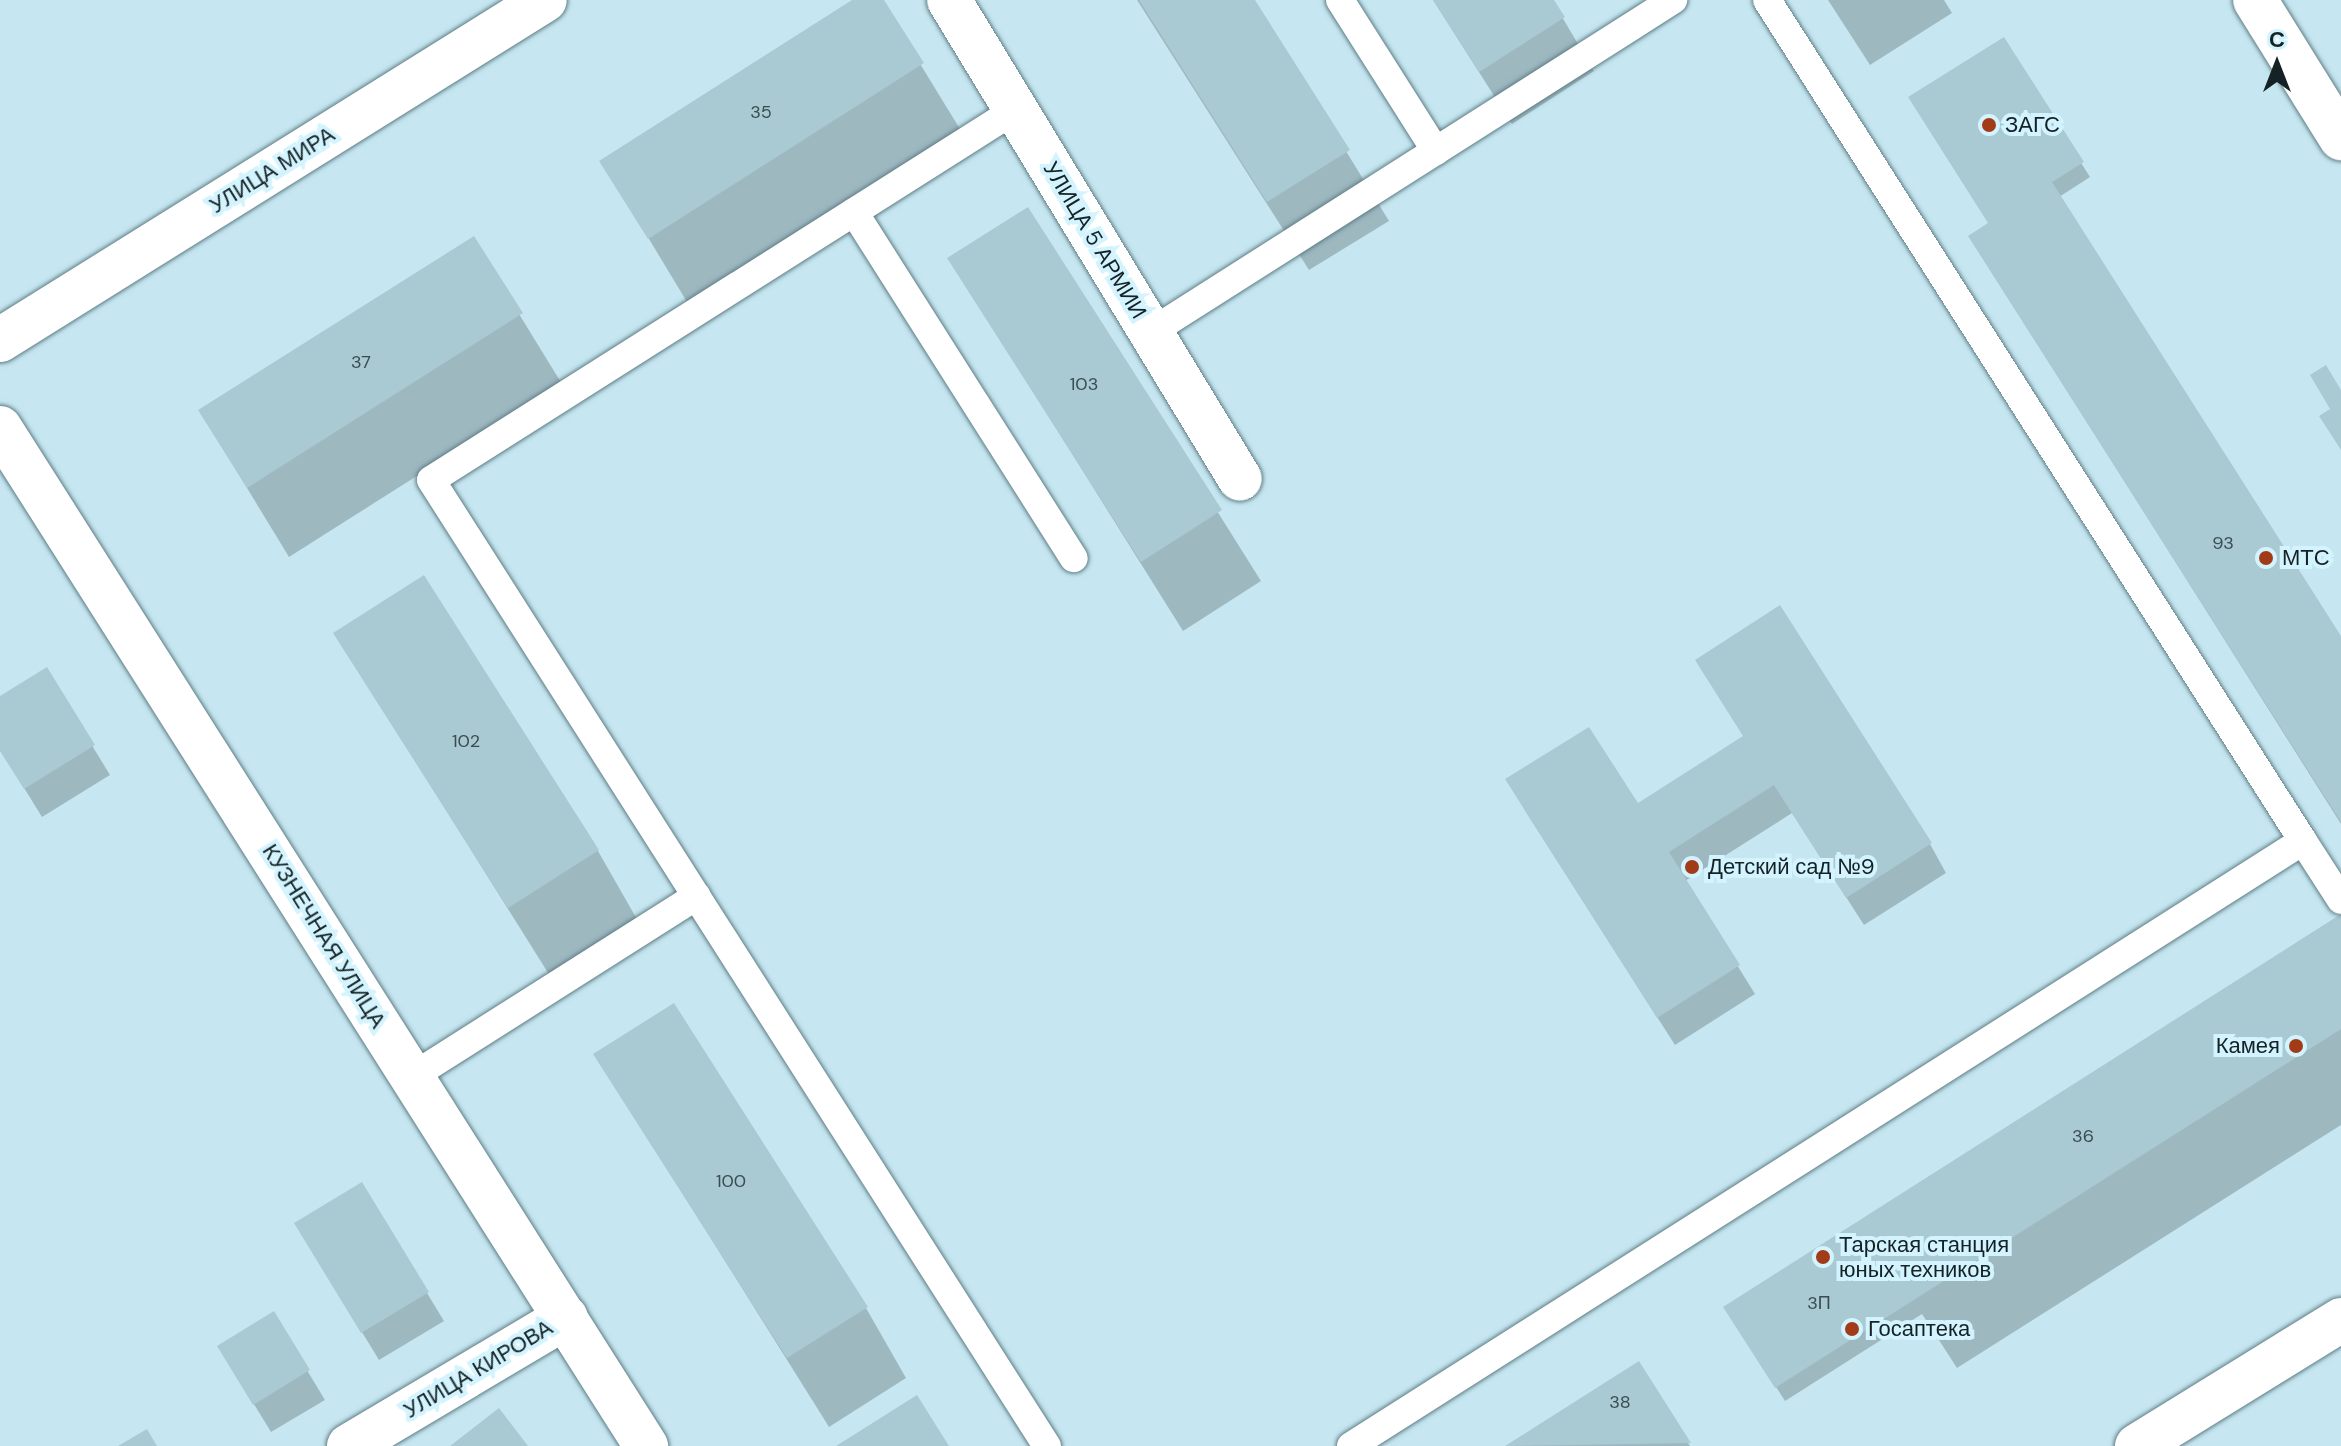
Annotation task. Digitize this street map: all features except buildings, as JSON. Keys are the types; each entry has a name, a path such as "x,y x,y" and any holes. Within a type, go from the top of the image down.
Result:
{"street":[{"name":"УЛИЦА МИРА","path":"0,340 545,0"},
{"name":"УЛИЦА 5 АРМИИ","path":"949,0 1240,479"},
{"path":"2255,0 2341,138"},
{"name":"КУЗНЕЧНАЯ УЛИЦА","path":"0,428 646,1446"},
{"name":"УЛИЦА КИРОВА","path":"349,1446 566,1317"},
{"path":"2137,1446 2341,1320"}],"lane":[{"path":"1340,0 1436,151"},
{"path":"1151,332 1673,0"},
{"path":"1767,0 2341,900"},
{"path":"1015,110 431,480 1047,1446"},
{"path":"854,212 1074,558"},
{"path":"1351,1446 2303,841"},
{"path":"413,1076 697,896"}],"place":[{"name":"ЗАГС","path":"1989,125"},
{"name":"МТС","path":"2266,558"},
{"name":"Детский сад №9","path":"1692,867"},
{"name":"Камея","path":"2296,1046"},
{"name":"Тарская станция юных техников","path":"1823,1257"},
{"name":"Госаптека","path":"1852,1329"}]}
